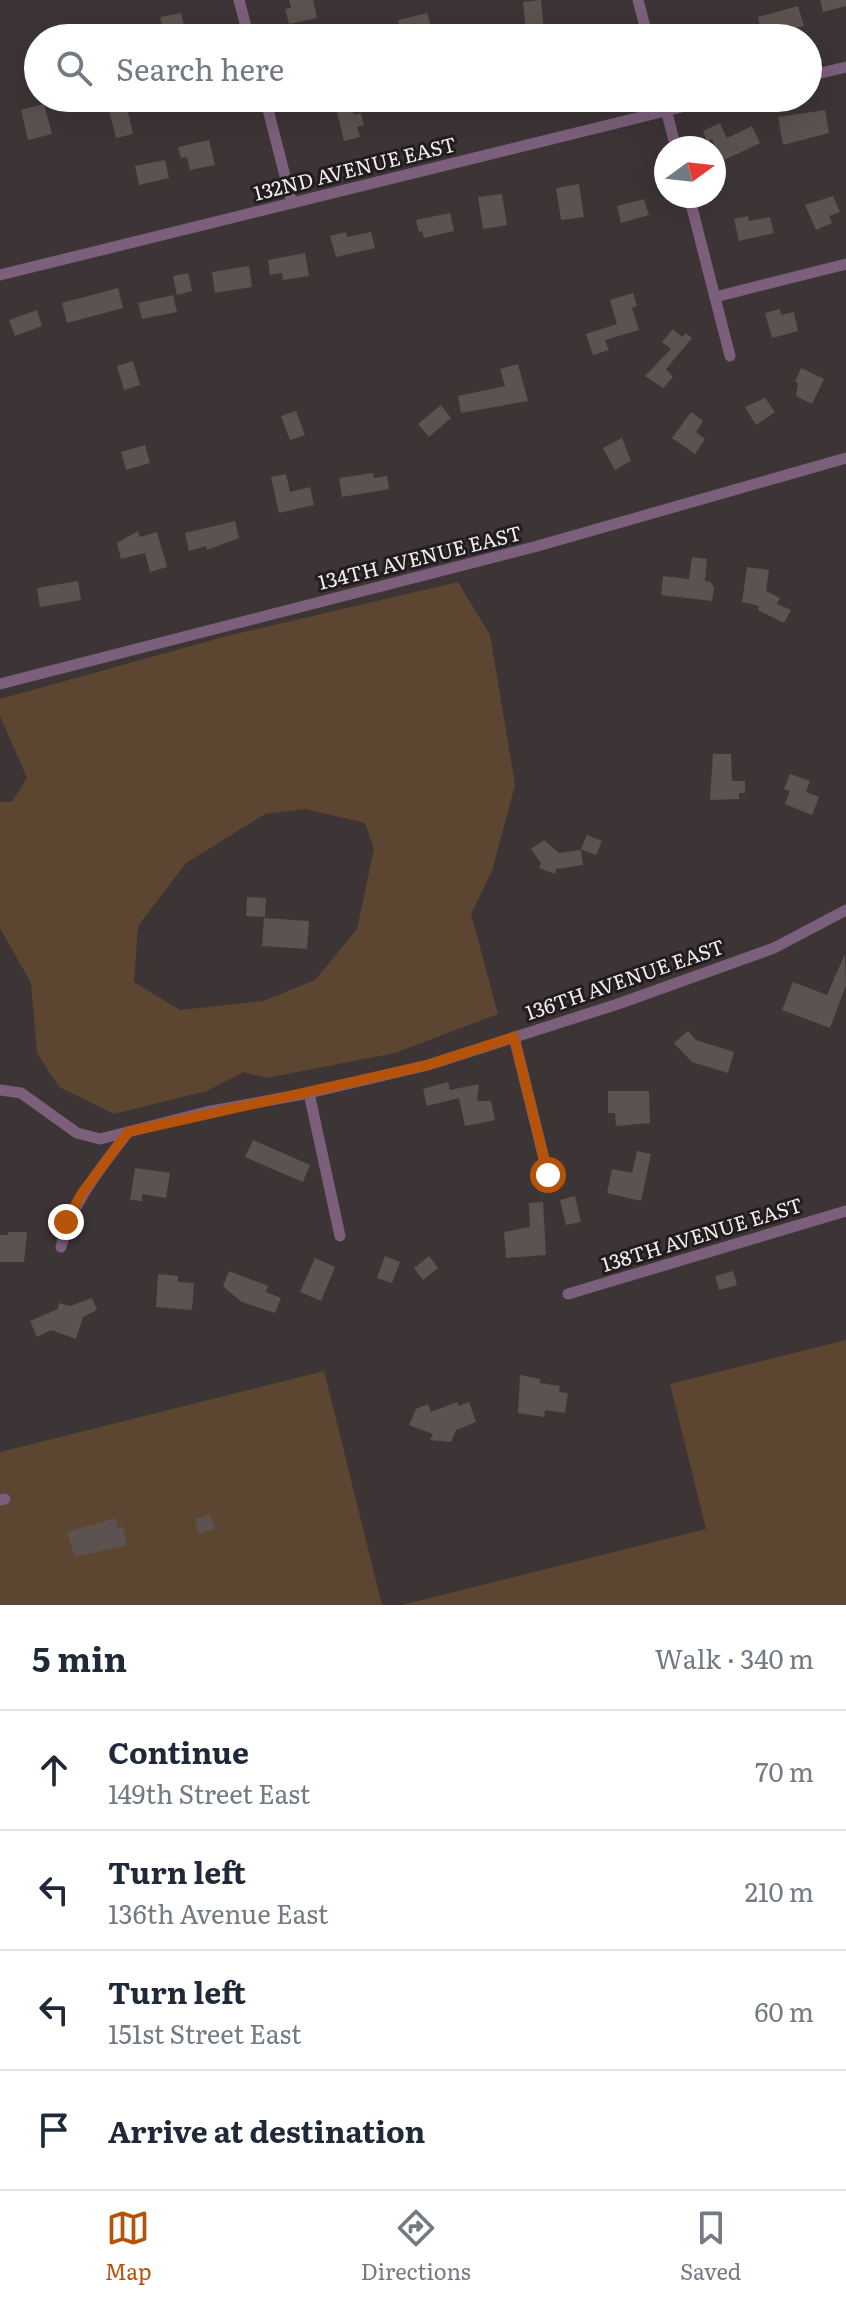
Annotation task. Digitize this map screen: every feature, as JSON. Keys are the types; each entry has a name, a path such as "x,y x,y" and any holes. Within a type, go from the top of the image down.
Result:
{"street":[{"path":"239,0 245,24"},
{"path":"638,0 644,24"},
{"path":"822,73 846,67"},
{"path":"269,112 292,203"},
{"name":"132ND AVENUE EAST","path":"0,275 663,112"},
{"path":"667,112 673,136"},
{"path":"692,208 730,356"},
{"path":"715,297 846,264"},
{"name":"134TH AVENUE EAST","path":"0,684 534,547 616,521 846,458"},
{"name":"136TH AVENUE EAST","path":"0,1090 21,1093 86,1137 100,1139 206,1112 309,1093 428,1065 760,953 813,930 846,910"},
{"path":"514,1037 548,1175"},
{"path":"309,1093 340,1236"},
{"path":"61,1247 66,1222 82,1193 128,1132"},
{"name":"138TH AVENUE EAST","path":"568,1294 846,1211"}],"shaded area":[{"path":"458,582 490,635 515,785 492,871 471,914 498,1014 395,1053 266,1078 243,1072 207,1091 114,1114 59,1087 37,1053 31,983 0,928 0,802 12,802 27,778 0,716 0,699 227,636","holes":["305,809 365,823 374,849 357,929 315,980 263,1001 180,1010 134,982 138,926 186,863 265,814"]},
{"path":"846,1340 846,1605 402,1605 706,1529 670,1384"},
{"path":"324,1371 382,1605 0,1605 0,1452"}],"building":[{"path":"289,0 313,0 317,18 289,24 285,9 291,8"},
{"path":"541,0 543,24 525,24 523,2"},
{"path":"820,0 846,0 846,6 823,12"},
{"path":"798,6 803,24 760,24 758,17"},
{"path":"181,13 184,24 162,24 160,17"},
{"path":"427,13 430,24 399,24 398,20"},
{"path":"21,110 46,112 52,134 28,140"},
{"path":"825,110 829,133 783,145 778,117"},
{"path":"109,112 128,112 133,134 116,138"},
{"path":"337,112 361,113 364,125 357,127 360,137 344,141"},
{"path":"720,123 727,138 752,126 760,143 726,159 726,136 705,136 703,131"},
{"path":"209,140 215,165 190,170 187,157 181,158 178,147"},
{"path":"165,160 169,178 139,185 135,166"},
{"path":"579,184 584,217 561,220 556,188"},
{"path":"502,194 507,225 483,229 478,197"},
{"path":"833,196 840,212 829,216 832,223 816,230 805,205"},
{"path":"644,199 649,215 621,223 617,206"},
{"path":"450,213 454,231 424,238 422,231 419,232 416,220"},
{"path":"748,216 749,221 770,217 774,233 739,241 734,219"},
{"path":"346,232 347,237 371,232 375,248 336,257 330,236"},
{"path":"305,253 309,276 283,280 282,273 270,275 268,260"},
{"path":"249,266 252,287 215,293 212,272"},
{"path":"188,273 192,291 177,295 173,276"},
{"path":"118,288 123,308 67,323 62,303"},
{"path":"633,293 637,306 632,308 639,330 605,340 609,350 593,355 586,334 617,324 610,300"},
{"path":"173,295 177,312 142,319 138,303"},
{"path":"780,309 781,315 794,312 798,331 772,338 765,313"},
{"path":"37,310 42,326 15,336 9,320"},
{"path":"673,329 682,337 686,333 692,338 666,369 673,377 663,388 645,376 671,349 662,342"},
{"path":"133,361 140,385 124,390 117,366"},
{"path":"518,364 528,401 461,413 458,396 505,386 500,369"},
{"path":"801,368 824,379 812,404 796,396 798,383 795,382"},
{"path":"765,398 775,412 756,425 745,407"},
{"path":"441,405 451,418 429,437 418,424"},
{"path":"296,411 305,435 290,440 281,416"},
{"path":"691,412 703,421 696,432 705,439 695,454 672,438"},
{"path":"622,438 631,461 615,470 603,448"},
{"path":"145,445 150,463 126,470 121,452"},
{"path":"373,473 374,478 387,476 389,489 342,497 339,478"},
{"path":"286,474 290,492 310,487 314,505 279,513 271,477"},
{"path":"235,521 239,538 207,550 206,546 189,551 185,533"},
{"path":"138,531 140,537 157,532 167,567 150,572 145,553 121,559 117,543"},
{"path":"692,557 707,559 705,581 711,582 714,588 712,601 661,595 663,576 689,579"},
{"path":"747,567 769,570 766,591 780,598 777,604 791,610 784,623 758,610 759,606 742,602"},
{"path":"78,581 81,600 40,607 37,588"},
{"path":"713,754 731,754 732,781 745,781 745,793 739,793 739,799 710,800"},
{"path":"790,774 810,781 806,792 819,797 812,815 785,804 790,791 784,789"},
{"path":"587,835 602,841 596,855 581,849"},
{"path":"544,840 559,853 581,850 583,865 556,869 555,874 539,868 541,863 531,849"},
{"path":"247,897 266,898 265,917 246,916"},
{"path":"264,918 309,921 307,949 262,946"},
{"path":"845,954 846,985 830,1028 782,1010 793,982 827,995"},
{"path":"688,1031 696,1040 734,1052 728,1073 692,1062 674,1043"},
{"path":"448,1082 450,1090 479,1084 477,1101 491,1101 495,1120 465,1126 459,1098 427,1106 423,1089"},
{"path":"608,1091 649,1091 650,1123 616,1126 615,1113 608,1113"},
{"path":"253,1140 310,1165 303,1182 245,1157"},
{"path":"637,1151 651,1154 641,1201 607,1193 612,1169 632,1173"},
{"path":"135,1168 170,1173 166,1198 142,1194 142,1201 130,1200"},
{"path":"575,1196 581,1222 566,1225 560,1200"},
{"path":"543,1202 546,1255 506,1258 504,1232 530,1227 529,1203"},
{"path":"8,1232 27,1232 24,1262 0,1262 0,1235 8,1235"},
{"path":"385,1256 400,1262 392,1283 377,1278"},
{"path":"429,1256 438,1268 423,1280 414,1268"},
{"path":"315,1258 335,1267 321,1301 300,1292"},
{"path":"229,1271 268,1286 266,1292 281,1298 275,1313 242,1302 227,1290 223,1286"},
{"path":"733,1271 737,1285 719,1290 715,1276"},
{"path":"158,1274 178,1276 178,1282 194,1283 192,1310 156,1307"},
{"path":"92,1298 97,1310 83,1317 76,1339 51,1330 37,1337 30,1321 58,1309 59,1303 70,1306"},
{"path":"520,1375 540,1379 540,1383 560,1386 559,1392 568,1393 565,1413 545,1410 544,1417 518,1413"},
{"path":"457,1402 459,1406 469,1402 476,1422 456,1430 451,1442 430,1440 433,1434 409,1425 416,1409 428,1404 431,1412"},
{"path":"210,1514 215,1529 199,1534 195,1519"},
{"path":"116,1518 118,1528 123,1527 127,1545 75,1557 67,1532"}],"route":[{"path":"66,1222 82,1193 128,1132 206,1112 309,1093 428,1065 514,1037 548,1175"}]}
